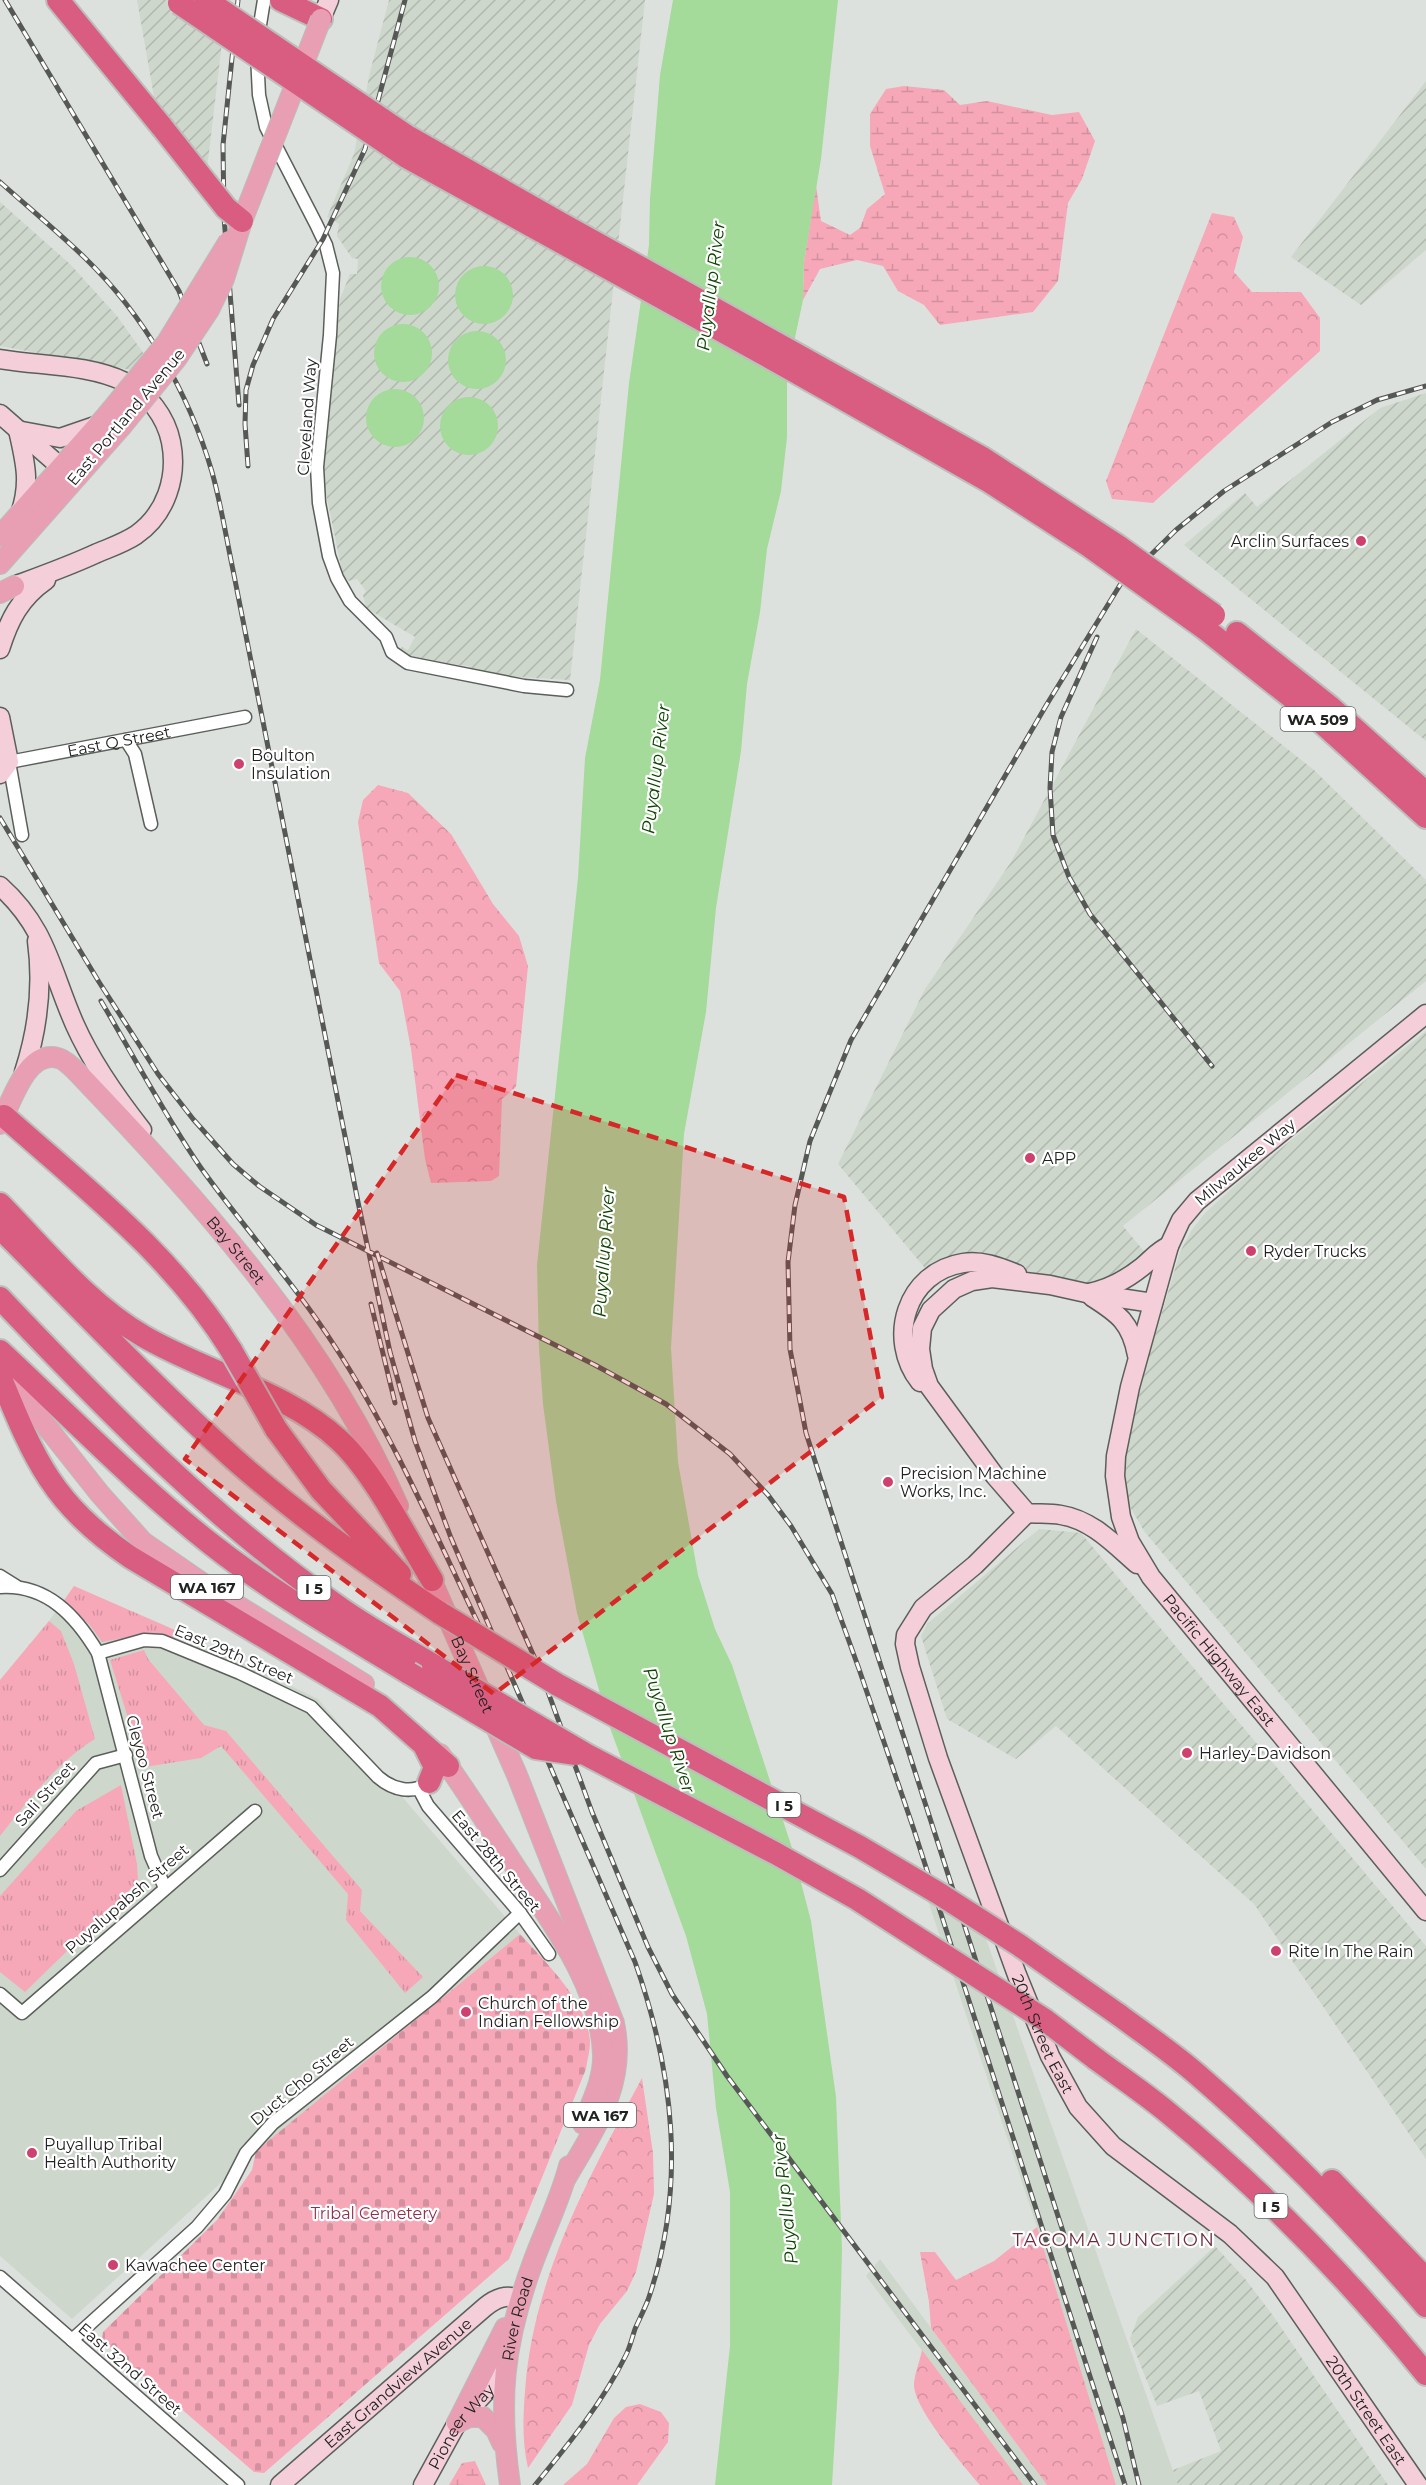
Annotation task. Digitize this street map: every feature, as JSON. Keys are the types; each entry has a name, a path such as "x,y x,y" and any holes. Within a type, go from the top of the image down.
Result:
{"highway":[{"path":"58,0 226,208 242,221"},
{"name":"WA 509","path":"175,0 405,156 990,482 1209,621 1329,706 1426,793"},
{"name":"WA 509","path":"206,0 407,135 572,230 981,457 1118,546 1209,621 1426,817"},
{"path":"281,0 326,9"},
{"path":"1,1118 144,1241 187,1288 231,1350 276,1429 321,1490 440,1613"},
{"path":"0,1204 87,1292 130,1327 188,1359 291,1406 317,1421 341,1441 372,1482 432,1580"},
{"name":"I 5","path":"0,1228 177,1406 234,1458 313,1523 385,1576 440,1613 558,1685 860,1847 992,1928 1119,2014 1198,2075 1321,2192 1426,2306"},
{"name":"I 5","path":"0,1298 94,1397 204,1500 252,1541 344,1611 587,1755 857,1899 1036,2014 1164,2109 1237,2172 1342,2278 1426,2374"},
{"path":"0,1351 126,1471 184,1522 242,1567 409,1673 536,1748 587,1755"},
{"path":"0,1376 26,1438 50,1481 82,1520 130,1557 371,1700 396,1718 448,1766"},
{"path":"419,1738 434,1762 434,1771 424,1785"},
{"path":"1198,2075 1231,2087 1335,2184 1426,2279"}],"main road":[{"name":"East Portland Avenue","path":"0,564 109,422 177,358 209,310 224,279 242,221 326,9"},
{"name":"East Portland Avenue","path":"0,536 20,514 68,473"},
{"name":"Bay Street","path":"14,1083 45,1059 57,1057 95,1091 200,1204 294,1327 343,1397 376,1458 517,1775 601,1987 615,2030 619,2057 615,2079 592,2133 566,2178"},
{"path":"1,1118 14,1083"},
{"name":"Bay Street","path":"0,1368 100,1494 143,1542 210,1589 384,1696 430,1740 555,1928 576,1965 597,2017 603,2046 602,2070 575,2143 566,2178 532,2265"},
{"path":"424,1785 445,1779 463,1787"},
{"name":"River Road","path":"504,2372 520,2299 532,2265"},
{"path":"457,2423 520,2299"},
{"name":"WA 167","path":"504,2372 503,2419 510,2485"},
{"path":"457,2423 469,2417 483,2417 496,2430 505,2449"}],"street":[{"name":"Cleveland Way","path":"264,0 256,52 259,95 266,127 326,245 333,273 330,335 317,467 323,530 337,578 350,601 386,637 392,652 408,663 524,686 567,690"},
{"path":"0,359 81,370 108,375 123,381 146,396 164,420 169,432 173,460 170,488 158,514 135,536 7,590"},
{"path":"0,414 68,473"},
{"path":"18,430 60,438 109,422"},
{"path":"18,430 27,479 25,499 20,514"},
{"path":"0,649 10,621 24,597 44,581 75,563"},
{"path":"0,717 4,768 22,835"},
{"name":"East Q Street","path":"4,768 126,740 244,717"},
{"path":"126,740 135,753 151,824"},
{"name":"Bay Street","path":"0,886 18,901 34,924 49,954 75,1025 93,1061 127,1110 200,1204"},
{"path":"14,1083 35,1035 39,957 34,924"},
{"name":"Milwaukee Way","path":"1151,1578 1130,1542 1121,1517 1115,1476 1120,1431 1138,1358 1169,1246 1181,1220 1197,1201 1426,1014"},
{"path":"1086,1293 1100,1290 1128,1277 1144,1266 1160,1250 1169,1246"},
{"path":"1151,1578 1111,1541 1085,1523 1060,1515 1027,1513 995,1476 934,1394 912,1370 903,1343 904,1315 912,1298 924,1282 942,1269 953,1265 976,1262 991,1264 1050,1285 1153,1303"},
{"path":"1086,1293 1116,1312 1126,1324 1134,1337 1138,1358"},
{"name":"20th Street East","path":"1027,1513 975,1565 923,1608 906,1635 905,1644 938,1758 1017,1975 1050,2056 1078,2107 1113,2146 1230,2234 1275,2277 1418,2485"},
{"path":"0,1576 16,1586 39,1593 64,1610 82,1627 98,1653"},
{"name":"Pacific Highway East","path":"1151,1578 1426,1911"},
{"path":"0,1587 16,1586"},
{"name":"East 29th Street","path":"98,1653 144,1640 162,1641 240,1672 311,1707 382,1781 398,1788 424,1785"},
{"name":"Cleyoo Street","path":"98,1653 151,1856 165,1888"},
{"name":"Sali Street","path":"0,1870 79,1779 96,1763 126,1755"},
{"name":"East 28th Street","path":"424,1785 428,1806 520,1913 549,1954"},
{"name":"Puyalupabsh Street","path":"0,1994 22,2013 255,1811"},
{"name":"Duct Cho Street","path":"72,2340 214,2209 225,2194 246,2153 273,2123 432,1997 520,1913"},
{"name":"East 32nd Street","path":"0,2277 238,2485"},
{"name":"East Grandview Avenue","path":"280,2485 484,2307 501,2297 512,2296 520,2299"},
{"name":"Pioneer Way","path":"423,2485 457,2423 504,2372"}],"highlighted area":[{"path":"456,1075 844,1197 882,1397 494,1694 185,1459"}],"shaded area":[{"path":"137,0 227,0 207,169 156,108"},
{"path":"389,0 645,0 570,680 518,677 470,670 469,666 420,662 400,652 402,647 408,650 415,637 366,608 363,595 366,591 357,579 349,581 343,576 321,469 340,299 350,274 357,274 358,259 352,258 337,236 339,224 327,217 354,154 370,72"},
{"path":"1426,81 1426,250 1361,305 1291,257"},
{"path":"0,202 70,264 117,316 144,354 131,370 0,346"},
{"path":"1426,393 1426,741 1184,545 1245,493 1257,507 1380,408"},
{"path":"1136,629 1314,770 1426,880 1426,981 1123,1226 1148,1256 1140,1263 1094,1283 1082,1284 1059,1281 989,1259 929,1273 838,1164 925,989 1011,862"},
{"path":"1426,1031 1426,1869 1144,1531 1126,1500 1120,1478 1129,1423 1180,1252 1191,1231 1205,1213 1238,1183"},
{"path":"1039,1529 1081,1533 1426,1946 1426,2159 1254,1904 1056,1726 1016,1759 947,1719 921,1636 927,1624"},
{"path":"74,1586 164,1625 318,1699 520,1934 256,2151 72,2319 0,2256 0,1680 49,1621"},
{"path":"924,1889 972,1899 1178,2485 1116,2485 1037,2227"},
{"path":"1215,2246 1246,2280 1274,2317 1388,2485 1178,2485 1173,2470 1221,2451 1199,2391 1157,2406 1130,2339 1138,2317"},
{"path":"880,2259 1047,2485 1023,2485 866,2276"}],"green space":[{"path":"904,86 944,90 960,105 987,101 1052,115 1079,112 1095,141 1082,179 1068,203 1058,281 1033,312 940,325 924,305 898,291 883,266 857,260 820,269 803,300 804,262 816,186 821,221 850,235 860,228 867,209 885,194 870,146 870,114 886,89"},
{"path":"1212,213 1234,217 1243,237 1234,272 1252,292 1301,292 1320,318 1320,351 1153,503 1112,499 1106,481"},
{"path":"378,785 408,793 451,834 493,904 519,936 528,966 516,1087 502,1099 499,1176 491,1181 431,1183 425,1159 411,1049 400,991 379,963 358,822 363,800"},
{"path":"74,1586 177,1631 174,1638 147,1634 102,1642 89,1624 63,1602"},
{"path":"49,1621 61,1631 74,1664 95,1739 55,1771 0,1836 0,1680"},
{"path":"144,1650 148,1659 204,1725 226,1731 362,1890 360,1911 423,1977 405,1993 346,1920 348,1894 221,1746 201,1758 145,1767 110,1660"},
{"path":"121,1785 137,1864 138,1882 25,1992 0,1972 0,1896 76,1811"},
{"name":"Tribal Cemetery","path":"520,1934 553,1970 574,1998 582,2012 590,2042 586,2069 509,2259 264,2473 254,2472 102,2340 103,2332 217,2220 252,2170 256,2151"},
{"path":"642,2078 653,2153 654,2194 636,2272 627,2291 600,2324 589,2345 572,2405 528,2468 524,2439 524,2401 530,2349 539,2308 552,2268 584,2190"},
{"path":"1037,2227 1116,2485 1047,2485 931,2328 920,2252 935,2252 956,2280 994,2261"},
{"path":"922,2350 1023,2485 980,2485 940,2436 921,2406 916,2393 914,2383"},
{"path":"640,2404 661,2412 669,2423 668,2442 637,2485 563,2485 587,2464 614,2418 626,2407"},
{"path":"475,2461 486,2485 449,2485 462,2463"}],"water":[{"name":"Puyallup River","path":"673,0 838,0 821,159 804,262 803,300 787,375 787,437 781,491 767,549 760,612 747,684 741,751 716,908 706,1012 684,1134 671,1348 678,1462 698,1575 715,1629 732,1665 792,1848 811,1921 823,2005 836,2097 842,2249 839,2370 832,2485 715,2485 730,2346 730,2192 716,2108 707,2014 686,1936 609,1725 577,1613 556,1501 543,1404 539,1348 537,1265 578,878 585,758 600,680 629,383 649,245 650,199 660,75"},
{"path":"404,257 416,257 431,265 439,280 439,292 431,307 416,315 404,315 389,307 381,292 381,280 389,265"},
{"path":"478,266 490,266 505,274 513,289 513,301 505,316 490,324 478,324 463,316 455,301 455,289 463,274"},
{"path":"397,324 409,324 424,332 432,347 432,359 424,374 409,382 397,382 382,374 374,359 374,347 382,332"},
{"path":"471,331 483,331 498,339 506,354 506,366 498,381 483,389 471,389 456,381 448,366 448,354 456,339"},
{"path":"389,389 401,389 416,397 424,412 424,424 416,439 401,447 389,447 374,439 366,424 366,412 374,397"},
{"path":"463,397 475,397 490,405 498,420 498,432 490,447 475,455 463,455 448,447 440,432 440,420 448,405"}],"railway":[{"path":"5,0 179,291 207,364"},
{"path":"238,0 223,145 224,217 239,405"},
{"path":"248,466 245,424 246,390 253,365 273,319 323,239 365,149 405,0"},
{"path":"0,182 85,258 126,304 162,357 191,413 202,442 221,508 358,1202 390,1352 415,1441 451,1538 635,1962 659,2046 667,2088 671,2130 668,2215 660,2258 648,2300 617,2372 584,2423 535,2485"},
{"path":"1139,2485 1123,2418 806,1433 790,1349 788,1262 795,1205 810,1141 851,1040 1047,704 1120,585 1176,530 1224,491 1332,422 1377,400 1426,386"},
{"path":"1097,637 1061,717 1052,752 1050,788 1053,835 1069,877 1090,914 1212,1066"},
{"path":"0,818 99,982 158,1074 193,1119 233,1164 259,1186 316,1225 595,1365 666,1404 730,1454 768,1495 791,1526 832,1594 859,1669 914,1830 1125,2485"},
{"path":"101,1001 162,1107 201,1168 319,1322 355,1378 393,1446 478,1623"},
{"path":"377,1253 428,1418 540,1670 592,1812 648,1947 672,1994 727,2076 1035,2485"},
{"path":"371,1304 395,1403"}],"place":[{"name":"Arclin Surfaces","path":"1361,541"},
{"name":"Boulton Insulation","path":"239,764"},
{"name":"APP","path":"1030,1158"},
{"name":"Ryder Trucks","path":"1251,1251"},
{"name":"Precision Machine Works, Inc.","path":"888,1482"},
{"name":"Harley-Davidson","path":"1187,1753"},
{"name":"Rite In The Rain","path":"1276,1951"},
{"name":"Church of the Indian Fellowship","path":"466,2012"},
{"name":"Puyallup Tribal Health Authority","path":"32,2153"},
{"name":"Kawachee Center","path":"113,2265"}],"district":[{"name":"TACOMA JUNCTION","path":"1114,2240"}]}
